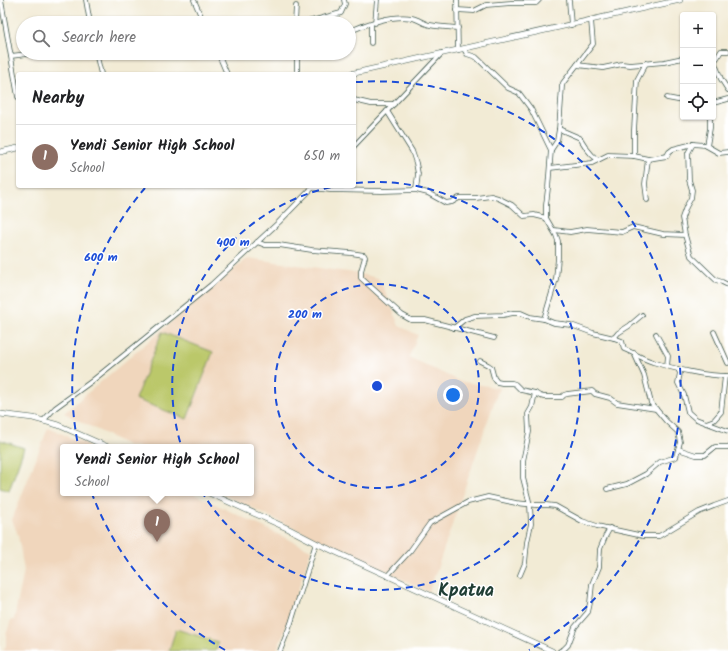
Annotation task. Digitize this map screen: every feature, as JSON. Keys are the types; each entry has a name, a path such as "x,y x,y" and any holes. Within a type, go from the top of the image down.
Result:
{"main road":[{"path":"356,73 680,0"},
{"path":"0,152 16,148"},
{"path":"0,414 33,418 58,425 101,444"},
{"path":"216,496 552,651"}],"street":[{"path":"1,0 16,85"},
{"path":"86,0 89,16"},
{"path":"194,0 201,16"},
{"path":"331,16 342,13 345,4 344,0"},
{"path":"371,43 377,0"},
{"path":"457,0 458,50"},
{"path":"458,10 474,11 486,5 536,3 539,0"},
{"path":"569,0 571,25"},
{"path":"295,16 296,6"},
{"path":"356,28 373,23 398,18 414,18 430,25 458,28"},
{"path":"544,319 557,271 558,241 554,230 546,218 551,150 557,140 560,129 562,86 592,44 591,20"},
{"path":"464,49 467,54 476,57 508,88 519,93 531,109 551,150"},
{"path":"716,59 721,51 728,51"},
{"path":"356,144 442,53"},
{"path":"11,56 16,55"},
{"path":"577,65 604,68 622,64 630,65 664,62 680,59"},
{"path":"98,60 101,72"},
{"path":"221,60 226,72"},
{"path":"297,60 297,72"},
{"path":"634,156 637,80 646,63"},
{"path":"716,68 728,90"},
{"path":"667,98 680,100"},
{"path":"716,102 728,99"},
{"path":"356,100 371,104 394,104"},
{"path":"387,111 412,151 418,174 416,190"},
{"path":"707,146 710,120"},
{"path":"560,129 580,138 587,149 598,160"},
{"path":"550,168 580,165 598,160 608,155 634,156 648,159 667,156 673,149 693,144 702,144 720,153 728,152"},
{"path":"693,144 688,153 689,180 692,190 691,198 682,218 685,236 692,256 716,280 728,286"},
{"path":"647,200 645,184 648,159"},
{"path":"43,421 55,408 92,381 211,285 312,188"},
{"path":"319,188 330,190 416,190 428,193 446,202 452,202 460,198 491,196 512,204 524,216 534,215 546,218"},
{"path":"554,230 570,232 587,229 622,232 633,227 663,234 685,236"},
{"path":"257,242 265,245 279,245 364,255 365,257 361,271 361,278 402,315 411,320 425,320 494,338"},
{"path":"454,328 465,319 475,316 521,313 571,325 593,334 614,338 622,341 624,349 652,362 678,369 726,376 721,412 714,420 706,423"},
{"path":"614,338 618,333 642,315"},
{"path":"714,332 728,363"},
{"path":"656,334 668,356 668,366"},
{"path":"607,489 627,484 646,474 660,462 676,457 680,442 678,432 651,404 644,375 634,353"},
{"path":"480,361 491,367 494,378 497,382 512,383 521,390 536,393 540,396 558,398 568,394 592,391 595,394 610,398 617,403 656,409"},
{"path":"678,369 680,373 678,383 684,395 688,412 696,419 728,431"},
{"path":"520,575 525,563 527,542 532,524 530,505 523,478 523,461 529,432 528,414 532,407 536,393"},
{"path":"678,450 696,456 705,455 715,447 728,448"},
{"path":"387,576 410,551 430,523 468,502 488,496 516,503 555,506 582,521 597,526 644,536 660,536 699,512 728,501"},
{"path":"560,651 568,645 575,627 588,612 592,584 599,568 600,549 610,528"},
{"path":"280,651 291,623 316,543"}],"shaded area":[{"path":"247,258 355,273 378,278 387,295 399,326 418,335 409,357 459,381 499,388 429,592 226,496 254,496 254,444 125,444 64,413"},
{"path":"48,428 86,444 60,444 60,496 198,496 311,550 285,631 276,651 3,651 6,646 6,635 11,620 14,620 24,571 18,535 12,520"}],"green space":[{"path":"162,332 213,352 187,419 135,399"},
{"path":"0,440 24,448 9,491 0,488"},
{"path":"176,629 218,642 216,651 169,651"}],"place":[{"name":"Yendi Senior High School","path":"157,542"}],"district":[{"name":"Kpatua","path":"466,591"}]}
